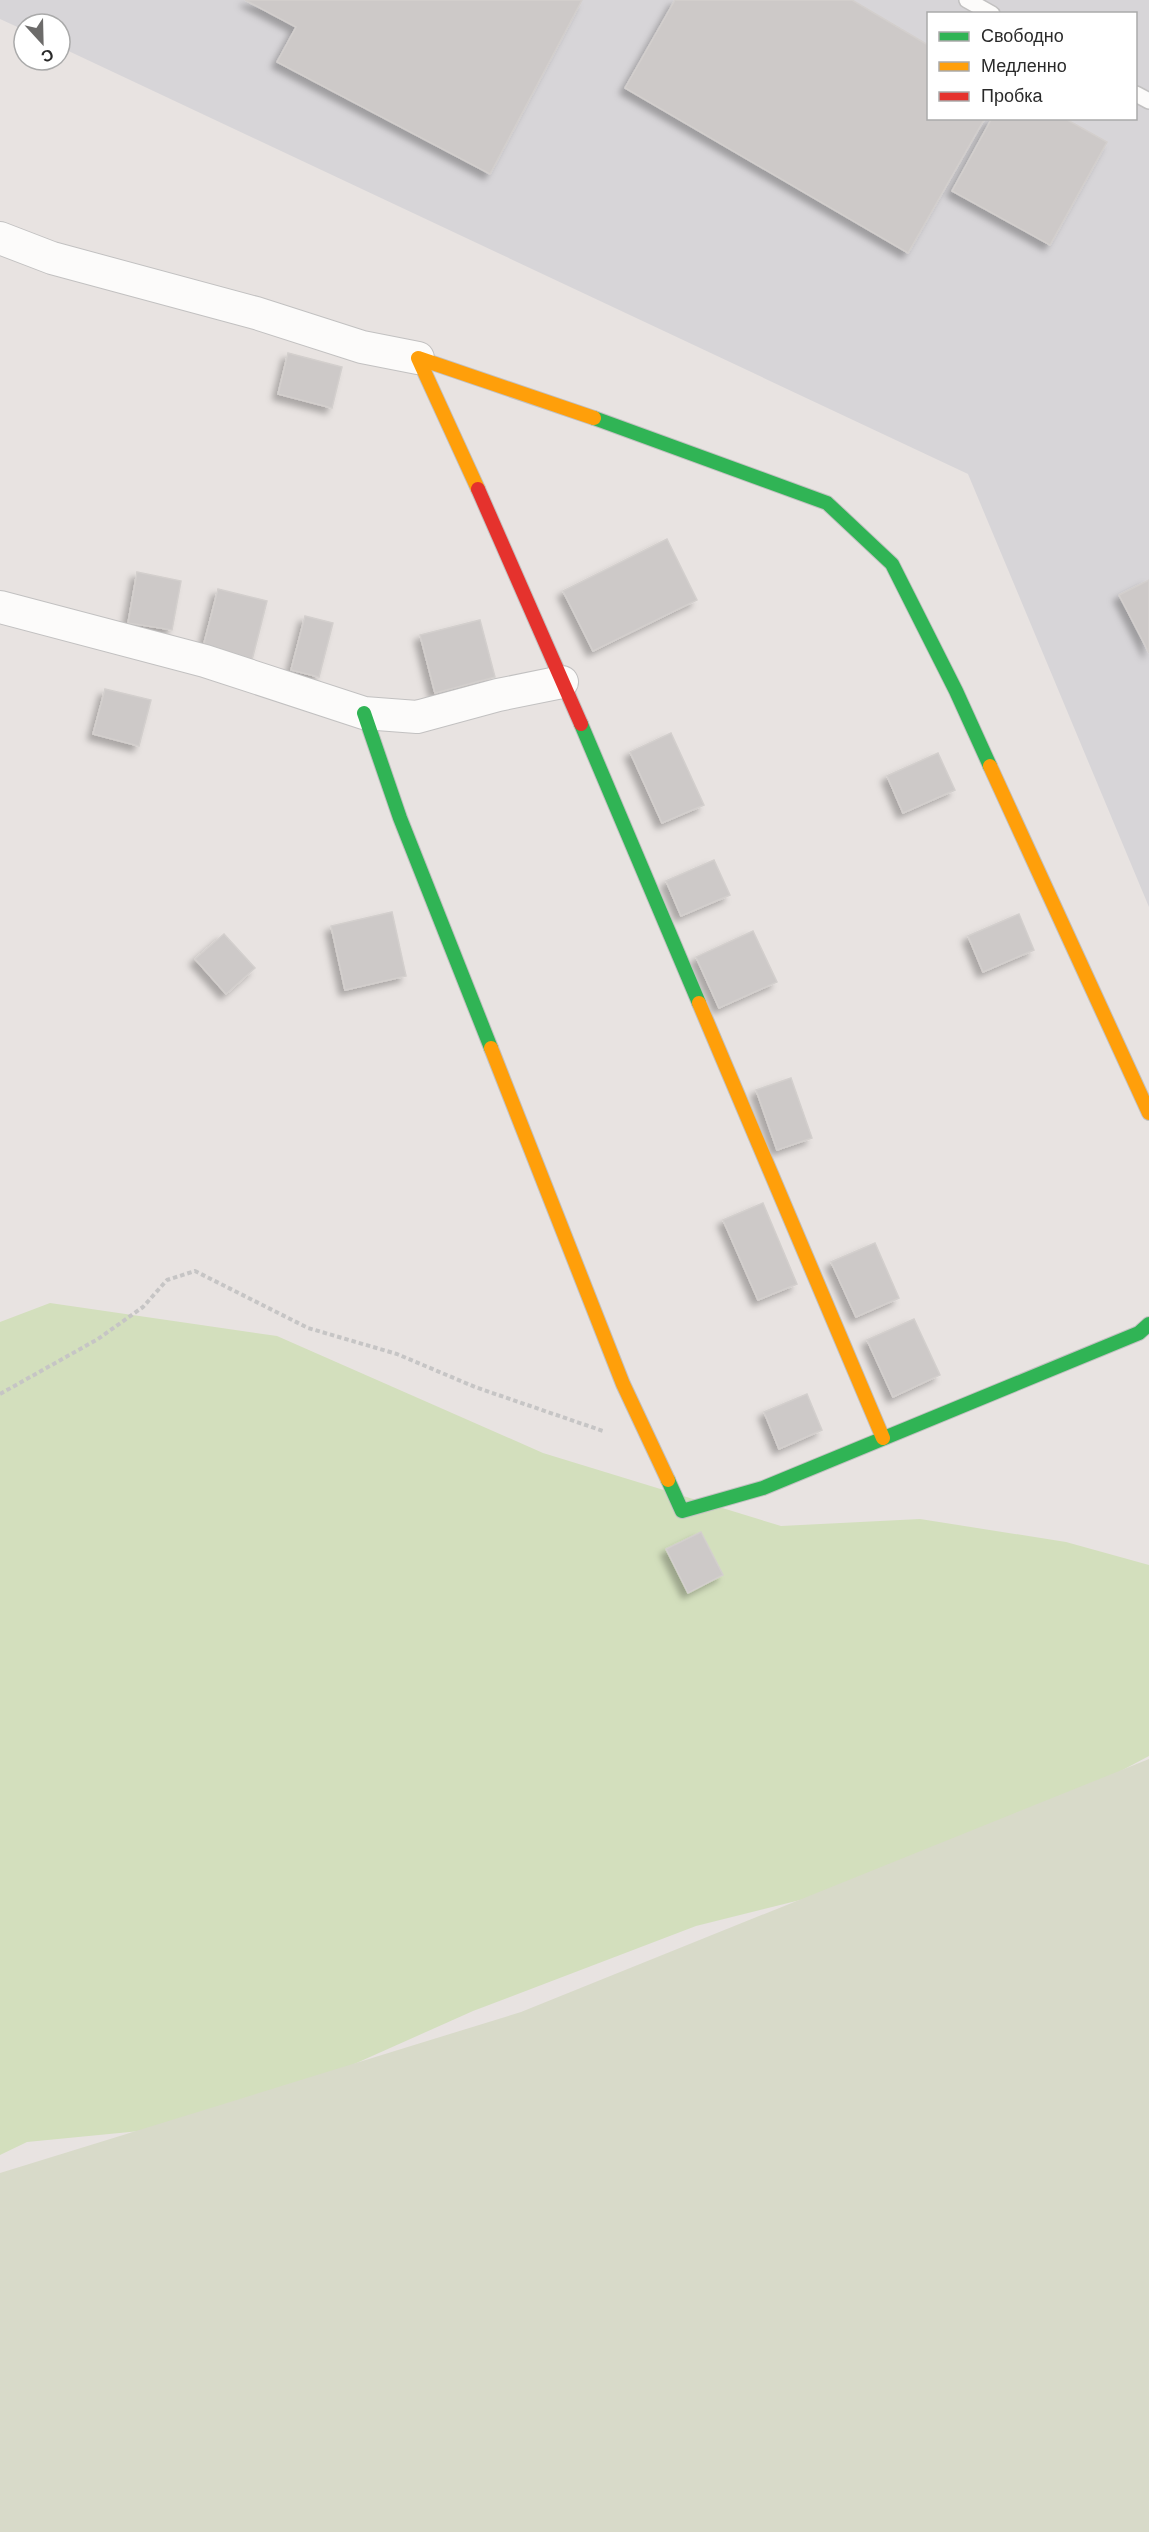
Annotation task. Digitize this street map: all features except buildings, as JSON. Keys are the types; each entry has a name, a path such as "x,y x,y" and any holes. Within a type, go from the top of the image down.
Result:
{"street":[{"path":"0,238 52,258 256,312 362,347 418,358 609,423 827,503 892,564 956,690 1149,1113"},
{"path":"418,358 523,588 883,1438"},
{"path":"0,607 205,662 364,713 417,717 498,695 561,682"},
{"path":"364,713 426,885 623,1384 682,1511 763,1488 1138,1333 1149,1324"}],"lane":[{"path":"967,0 988,12"}],"path":[{"path":"0,1394 98,1340 142,1307 167,1280 195,1271 308,1328 397,1354 476,1387 573,1419 654,1451"}],"shaded area":[{"path":"0,0 1149,0 1149,907 968,474 72,53 72,12 12,12 12,24 0,19"}],"green space":[{"path":"50,1303 277,1336 543,1453 781,1526 920,1519 1066,1542 1149,1565 1149,1756 945,1864 696,1926 473,2011 222,2123 27,2142 0,2155 0,1322"},
{"path":"1149,1759 1149,2532 0,2532 0,2173 521,2012"}],"traffic: fast":[{"path":"594,418 827,503 892,564 956,691 990,766"},
{"path":"364,713 400,818 491,1048"},
{"path":"581,724 699,1003"},
{"path":"668,1480 682,1511 763,1488 1139,1333 1149,1324"}],"traffic: slow":[{"path":"478,489 418,358 594,418"},
{"path":"990,766 1149,1113"},
{"path":"699,1003 883,1438"},
{"path":"491,1048 623,1384 668,1480"}],"traffic: jam":[{"path":"478,489 581,724"}]}
